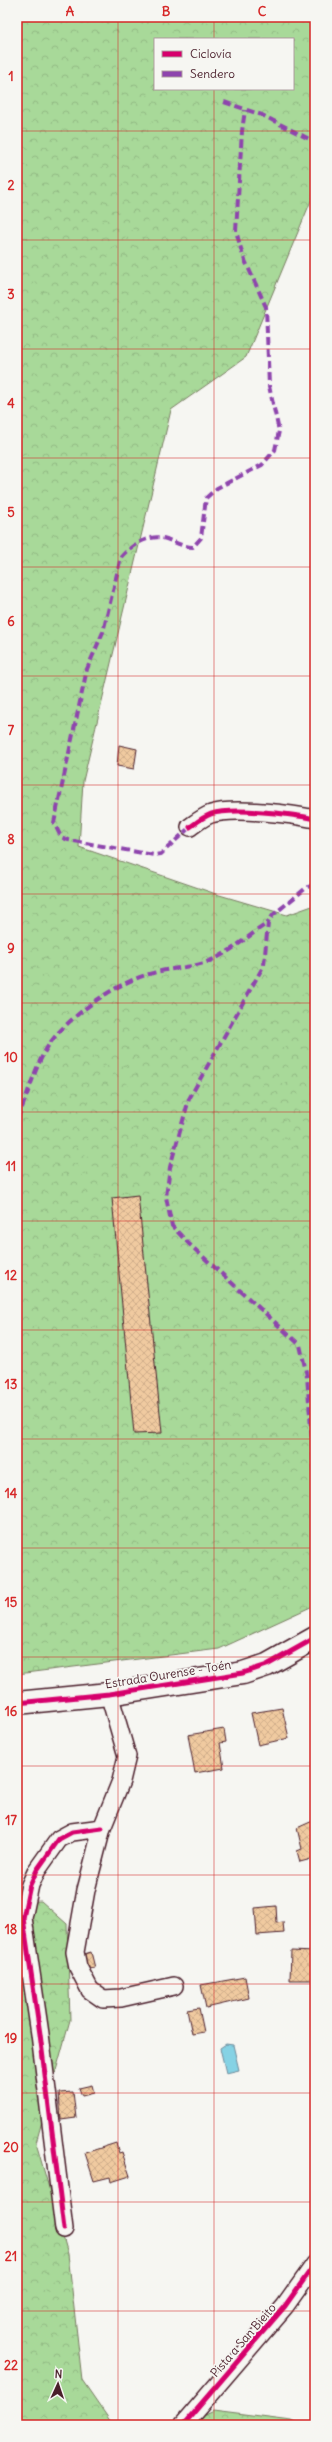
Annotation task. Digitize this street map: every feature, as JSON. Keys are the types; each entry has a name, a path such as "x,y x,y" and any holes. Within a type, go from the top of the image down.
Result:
{"street":[{"path":"190,827 211,814 223,812 289,814 315,819"},
{"name":"Estrada Ourense - Toén","path":"17,1703 109,1694 243,1673 267,1665 315,1638"},
{"path":"109,1694 127,1756 121,1781 102,1828 86,1890 75,1952 78,1967 84,1983 96,1996 111,1999 174,1986"},
{"path":"64,2229 40,2034 23,1918 30,1885 41,1865 59,1839 72,1832 102,1828"},
{"name":"Pista a San Bieito","path":"183,2425 285,2306 315,2264"}],"green space":[{"path":"17,17 315,17 315,191 246,357 171,410 83,781 79,847 216,894 287,915 315,905 315,1605 219,1649 17,1674"},
{"path":"41,1901 67,1924 70,2020 36,2143 68,2254 82,2380 113,2425 17,2425 17,1902"},
{"path":"213,2411 292,2421 300,2425 183,2425"}],"water":[{"path":"226,2044 233,2045 239,2070 226,2073 220,2048"}],"building":[{"path":"119,745 137,749 134,769 117,766"},
{"path":"138,1195 162,1433 134,1434 112,1198"},
{"path":"282,1708 289,1738 258,1745 251,1713"},
{"path":"224,1729 226,1742 220,1743 224,1768 195,1773 188,1735"},
{"path":"315,1820 315,1858 300,1862 297,1851 302,1849 297,1828"},
{"path":"276,1906 277,1923 283,1922 284,1933 257,1935 255,1908"},
{"path":"291,1951 315,1952 314,1980 290,1980"},
{"path":"91,1952 95,1968 84,1970 81,1955"},
{"path":"245,1977 249,1998 206,2008 201,1985"},
{"path":"199,2008 204,2032 192,2034 187,2010"},
{"path":"92,2085 94,2093 82,2096 79,2088"},
{"path":"73,2092 76,2118 61,2120 59,2093"},
{"path":"116,2143 119,2153 122,2152 130,2176 111,2182 110,2177 94,2181 85,2153"}],"marked path":[{"path":"224,102 262,115 315,142"},
{"path":"190,827 161,854 154,855 68,840 61,837 54,823 87,669 103,632 121,557 139,542 157,537 193,547 201,538 206,498 217,488 262,465 275,450 279,431 269,386 266,307 243,256 236,231 242,131 245,110"},
{"path":"315,884 306,888 273,915 268,923 264,965 189,1099 170,1167 166,1197 172,1226 189,1244 300,1345 307,1376 315,1480"},
{"path":"17,1119 39,1062 51,1041 79,1013 103,996 140,977 159,971 198,965 213,960 268,923"}],"cycle path":[{"path":"190,827 211,814 233,811 278,813 315,819"},
{"path":"17,1703 109,1694 243,1673 267,1665 315,1638"},
{"path":"64,2229 40,2034 23,1918 30,1885 37,1870 59,1839 72,1832 102,1828"},
{"path":"183,2425 285,2306 315,2264"}]}
